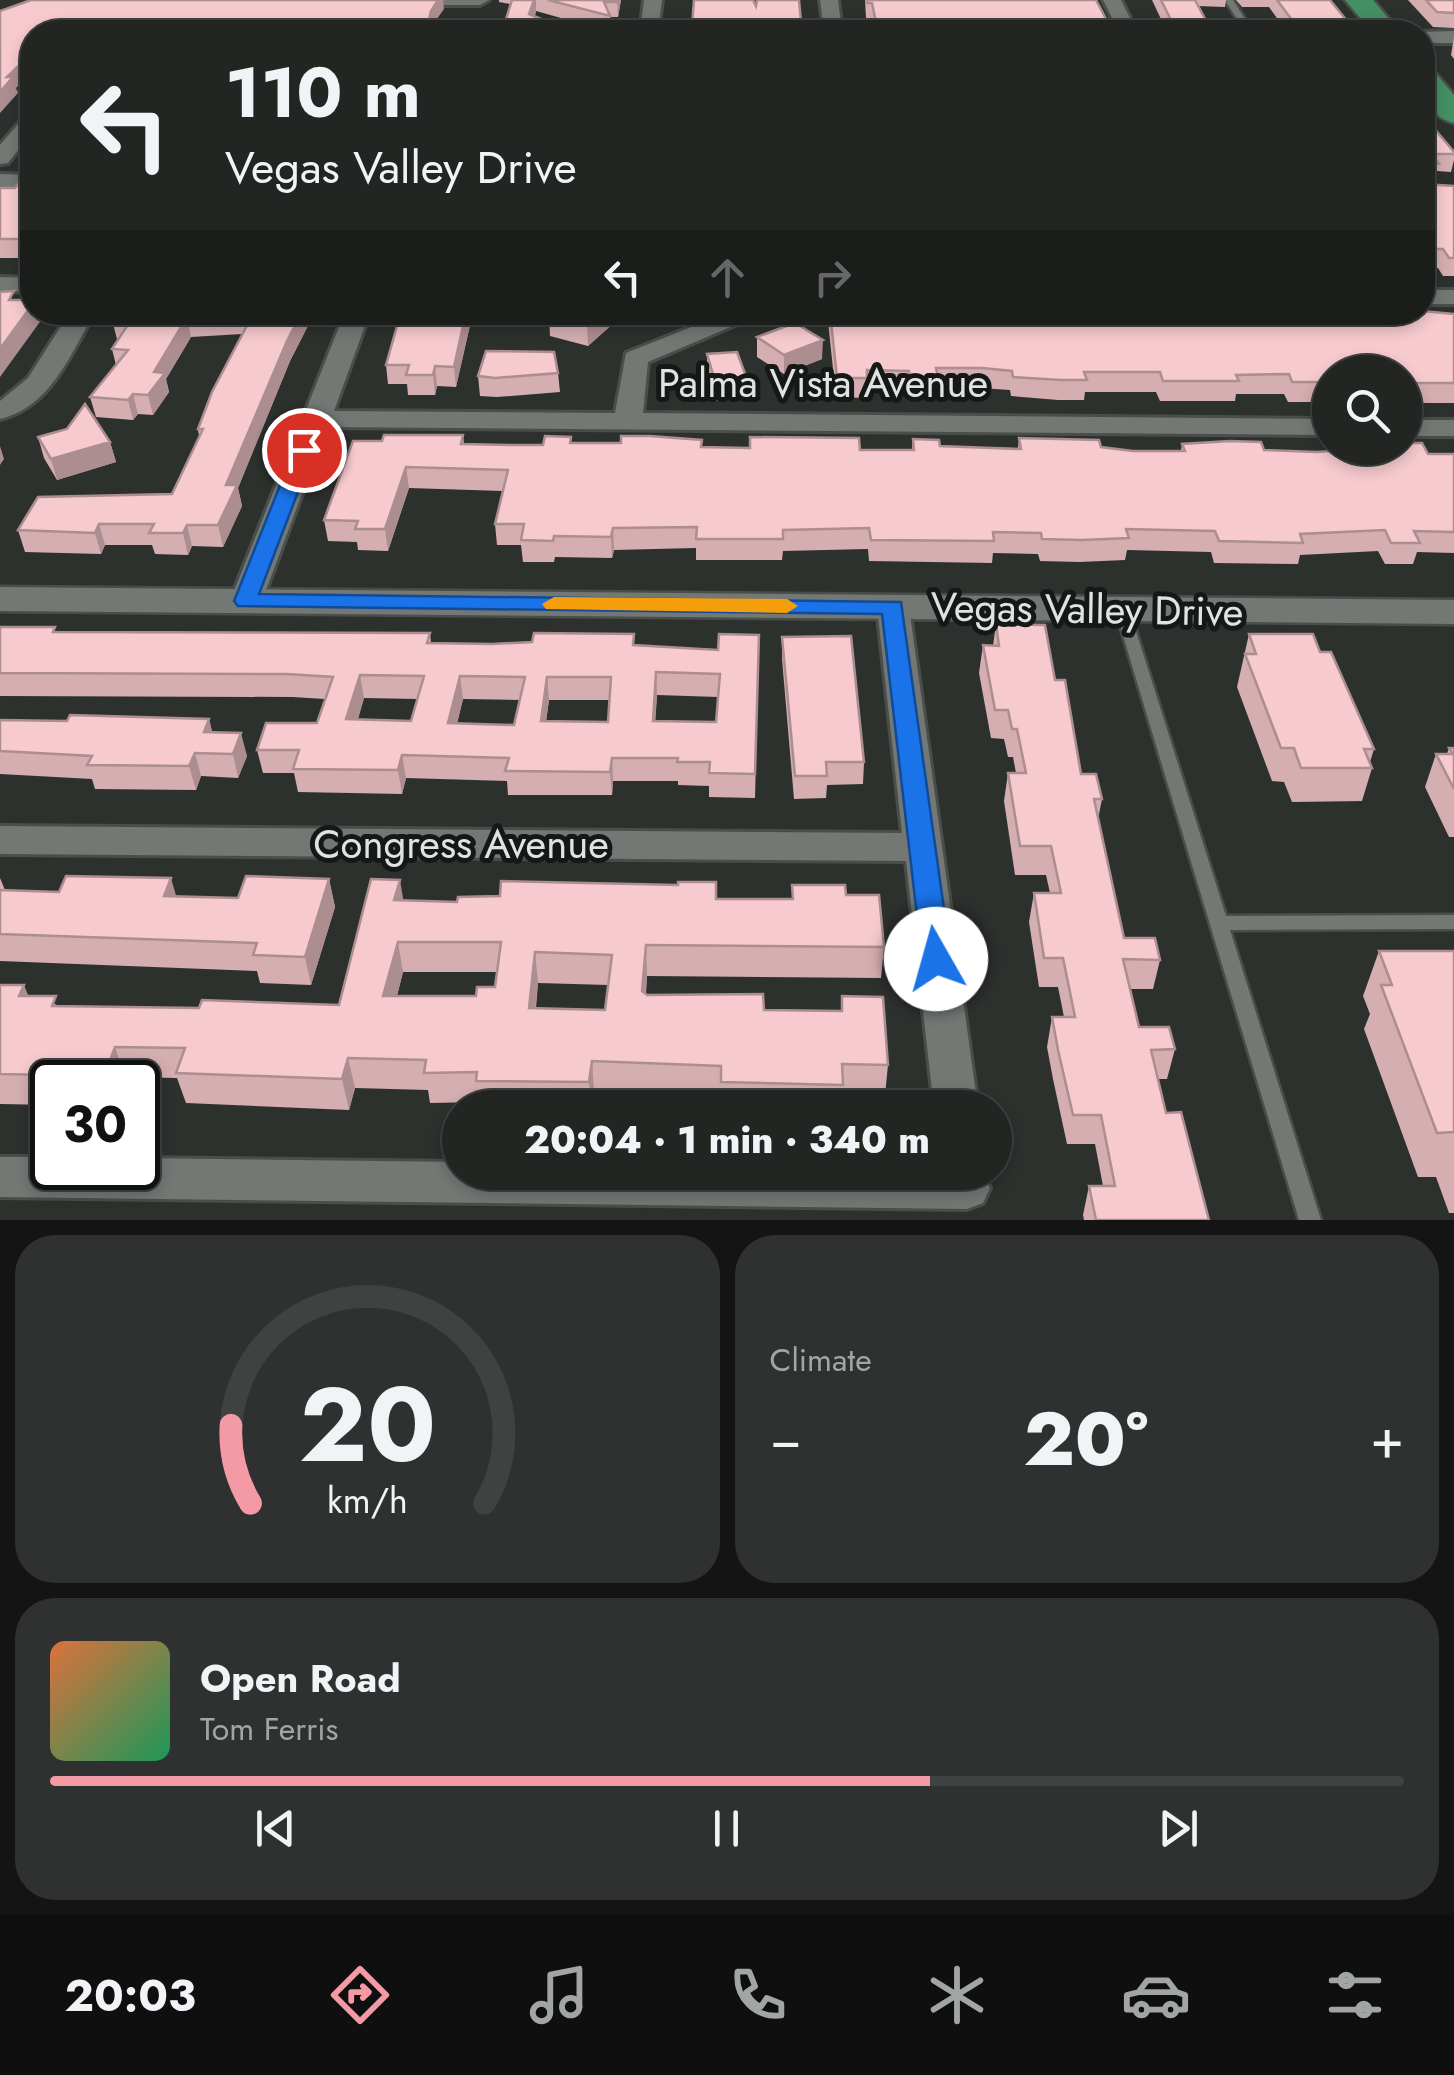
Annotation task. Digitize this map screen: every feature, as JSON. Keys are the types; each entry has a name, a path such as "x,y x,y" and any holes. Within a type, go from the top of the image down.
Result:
{"main road":[{"path":"1358,0 1376,20"}],"street":[{"path":"387,0 478,6"},
{"path":"0,158 20,134"},
{"path":"6,410 32,391 75,325"},
{"path":"246,601 353,325"},
{"path":"628,422 635,359 651,349 718,325"},
{"name":"Palma Vista Avenue","path":"316,419 1312,428"},
{"path":"1422,428 1454,428"},
{"name":"Vegas Valley Drive","path":"0,599 1454,612"},
{"path":"893,607 954,1090"},
{"name":"Congress Avenue","path":"0,840 922,847"},
{"path":"0,1177 967,1194"}],"lane":[{"path":"1122,609 1310,1220"},
{"path":"1218,923 1454,922"}],"building":[{"path":"31,0 438,0 429,20 20,20 20,65 7,77 13,77 0,92 0,11"},
{"path":"512,0 534,0 529,14 543,20 506,20"},
{"path":"548,0 617,2 604,2 610,16"},
{"path":"694,0 753,0 756,6 757,0 799,0 801,20 692,20"},
{"path":"1096,0 1107,20 876,20 872,3 867,3"},
{"path":"1161,0 1195,0 1206,20 1171,20"},
{"path":"1277,0 1330,0 1346,20 1292,20"},
{"path":"1426,0 1454,0 1454,13 1437,12"},
{"path":"1435,129 1454,152 1435,154"},
{"path":"20,182 20,239 0,239 0,188 15,188"},
{"path":"1435,185 1454,186 1454,258 1449,258 1443,249 1435,249"},
{"path":"14,291 9,300 20,300 20,322 0,349 0,292"},
{"path":"1435,312 1454,314 1454,383 1422,383 1422,355 1312,355 1312,382 1292,382 1289,374 1236,375 1239,381 1163,381 1160,372 1084,372 1087,380 1061,380 1013,377 1012,371 982,368 936,368 938,378 910,378 909,371 867,370 867,378 837,378 831,325 1435,325"},
{"path":"128,325 182,325 154,372 165,373 148,395 133,394 128,400 90,397 128,350 112,349"},
{"path":"247,325 295,325 226,485 237,485 218,525 187,525 183,533 149,533 154,524 99,524 95,533 18,530 38,497 172,494 203,429 198,429 212,392"},
{"path":"397,325 463,325 454,367 435,366 433,375 406,375 409,365 386,365"},
{"path":"798,325 823,340 784,355 757,337"},
{"path":"486,351 554,352 558,373 478,376"},
{"path":"737,352 747,379 715,381 707,354"},
{"path":"85,404 110,442 51,459 38,437 67,429"},
{"path":"384,435 463,435 461,444 543,445 545,436 571,437 570,443 621,443 621,436 650,436 702,440 701,447 750,448 750,437 859,438 860,450 914,450 913,439 939,440 940,446 1021,449 1019,438 1099,440 1101,447 1185,451 1182,444 1230,441 1261,442 1264,450 1312,452 1312,465 1422,465 1422,443 1428,454 1454,454 1454,532 1414,531 1420,543 1391,543 1385,530 1300,534 1303,543 1219,541 1215,531 1126,529 1129,538 1082,540 1042,539 1041,533 993,532 994,541 871,540 869,528 783,530 783,539 696,539 697,527 613,528 611,537 521,540 524,524 495,524 508,470 406,467 385,529 355,529 358,521 324,520 353,441 382,441"},
{"path":"996,624 1045,625 1055,680 1065,680 1081,774 1096,774 1102,799 1094,799 1124,938 1155,938 1160,960 1123,959 1139,1027 1169,1027 1175,1049 1151,1050 1166,1113 1181,1112 1209,1220 1096,1220 1089,1186 1115,1186 1101,1115 1073,1115 1058,1050 1052,1017 1075,1017 1063,958 1044,958 1034,893 1061,893 1051,846 1020,846 1008,773 1026,773 1017,729 1012,729 1008,710 995,710 983,645 999,646"},
{"path":"0,627 55,627 53,632 430,633 427,643 492,644 532,642 534,633 634,634 633,645 718,650 719,634 759,635 755,774 709,773 710,762 677,762 678,758 612,758 610,772 505,771 509,758 402,755 398,770 293,769 299,750 257,750 266,723 317,723 333,677 0,673","holes":["656,672 720,674 716,722 653,721","360,675 424,676 411,721 346,719","460,676 525,677 514,725 448,723","547,677 611,677 608,722 541,721"]},
{"path":"1249,634 1313,634 1320,652 1331,652 1374,749 1364,749 1372,768 1301,768 1294,748 1281,748 1245,654 1256,654"},
{"path":"851,636 864,762 826,762 827,776 795,776 782,637"},
{"path":"70,715 209,719 204,732 241,733 233,754 195,753 189,766 87,765 92,756 0,751 0,720 67,721"},
{"path":"1449,748 1454,748 1454,789 1436,754 1453,754"},
{"path":"66,876 171,878 164,896 238,898 246,876 329,879 305,957 253,955 257,943 0,934 0,890 59,892"},
{"path":"371,879 400,880 394,900 457,902 458,897 500,896 501,881 678,885 716,882 716,899 793,899 792,885 845,885 846,895 879,895 884,947 646,945 642,991 647,995 763,994 764,1010 842,1011 842,996 883,997 888,1065 842,1064 843,1085 721,1082 721,1066 592,1061 589,1082 476,1081 477,1072 424,1073 426,1060 348,1058 342,1079 176,1073 185,1048 115,1047 110,1060 30,1060 30,1075 0,1074 0,985 24,985 19,996 56,996 52,1006 199,1008 202,1000 339,1005","holes":["398,942 501,942 495,987 477,987 476,996 383,996","535,952 612,955 605,1010 529,1008"]},
{"path":"1379,951 1454,951 1454,1132 1437,1133 1381,985 1392,985"}],"slow traffic":[{"path":"554,604 787,606"}],"route":[{"path":"304,450 246,601 893,607 936,959"}]}
